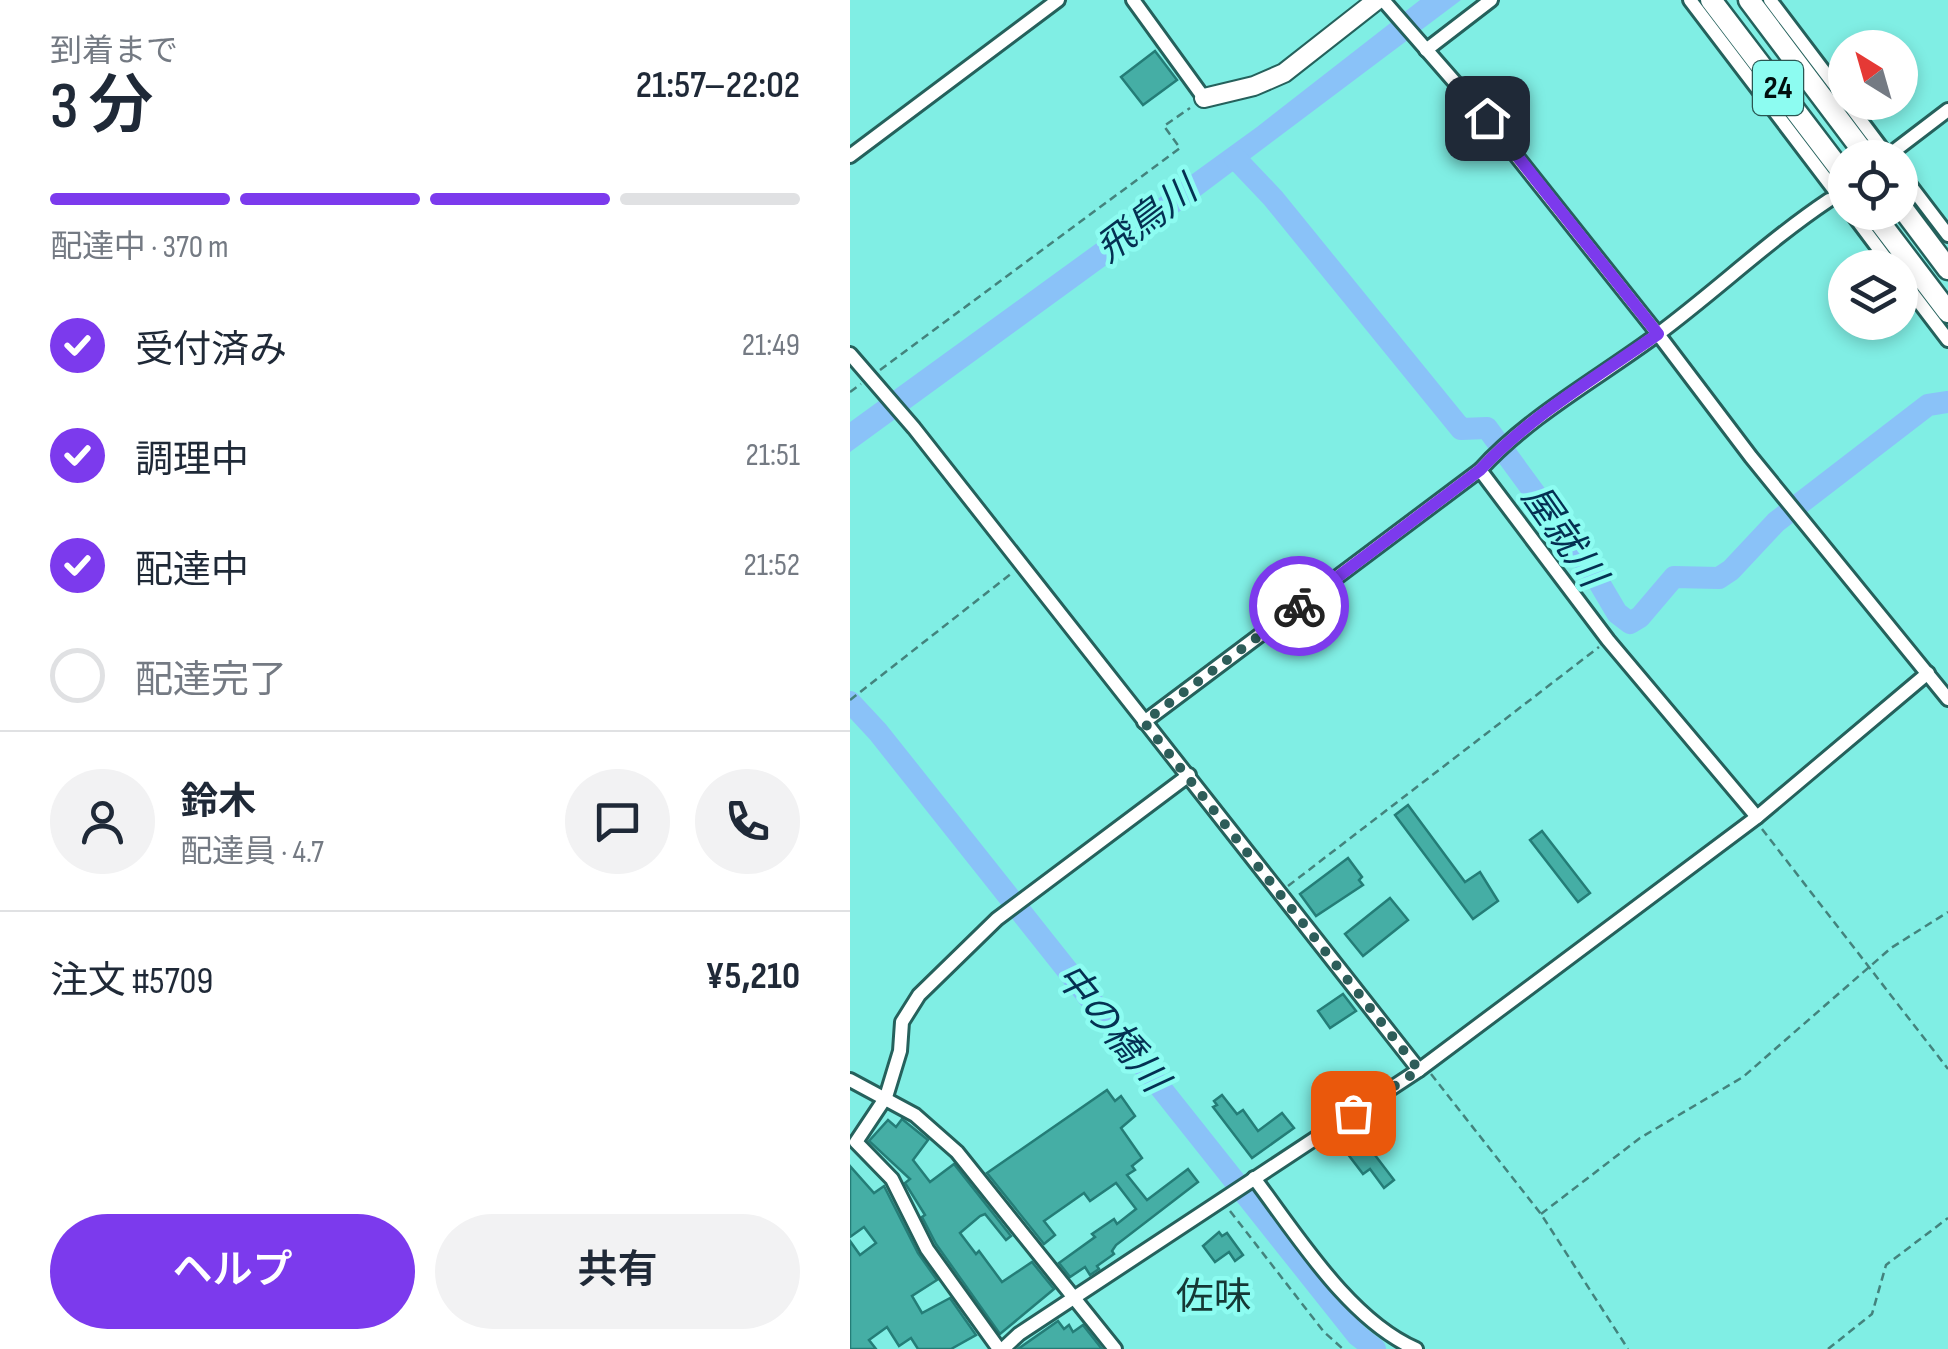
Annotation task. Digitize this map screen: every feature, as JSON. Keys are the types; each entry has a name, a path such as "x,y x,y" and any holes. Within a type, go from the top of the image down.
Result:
{"highway":[{"name":"24","path":"1714,0 1828,170"},
{"path":"1747,0 1865,140"},
{"path":"1918,227 1948,266"},
{"path":"1889,230 1948,309"}],"main road":[{"path":"1204,98 1254,86 1284,73 1381,0"}],"street":[{"path":"850,156 1058,0"},
{"path":"1133,0 1204,98"},
{"path":"1381,0 1487,118 1751,457 1948,700"},
{"path":"1425,49 1491,0"},
{"path":"1690,0 1828,173"},
{"path":"1770,0 1828,77"},
{"path":"1904,140 1948,110"},
{"path":"1918,196 1948,236"},
{"path":"1144,722 1480,470 1566,398 1658,334 1828,199"},
{"path":"1918,301 1948,340"},
{"path":"850,354 874,378 1189,775 1278,894 1422,1068"},
{"path":"1480,470 1608,640 1755,818"},
{"path":"1189,775 998,919 919,995 902,1022 900,1051 886,1097 856,1142 892,1179 927,1248 1001,1349 1220,1199 1422,1068 1755,818 1928,673"},
{"path":"850,1080 915,1115 957,1152 1115,1349"},
{"path":"1254,1178 1346,1295 1373,1321 1416,1349"}],"path":[{"path":"874,378 1180,148 1164,126 1204,98"},
{"path":"850,700 1022,566"},
{"path":"1278,894 1608,640"},
{"path":"1755,818 1948,1069"},
{"path":"1541,1214 1640,1138 1743,1077 1891,948 1948,912"},
{"path":"1422,1068 1541,1214 1628,1349"},
{"path":"1220,1199 1324,1332 1343,1349"},
{"path":"1828,1349 1872,1314 1886,1264 1948,1218"}],"water":[{"name":"飛鳥川","path":"1420,0 1461,0 850,452 850,422 1257,127"}],"building":[{"path":"1155,51 1177,80 1143,105 1121,77"},
{"path":"1408,805 1465,882 1480,872 1498,901 1473,919 1395,815"},
{"path":"1542,831 1590,893 1578,902 1530,840"},
{"path":"1348,858 1362,877 1359,880 1363,885 1316,916 1300,894"},
{"path":"1390,898 1408,920 1363,956 1345,934"},
{"path":"1343,994 1356,1011 1330,1028 1318,1011"},
{"path":"1107,1090 1115,1101 1121,1096 1135,1116 1121,1128 1142,1158 1127,1175 1147,1200 1188,1169 1198,1182 1116,1245 1114,1254 1097,1266 1099,1269 1090,1275 1085,1267 1070,1277 1059,1263 1095,1237 1092,1234 1114,1219 1117,1224 1136,1209 1116,1183 1090,1201 1084,1193 1044,1221 1055,1235 1044,1244 987,1173"},
{"path":"1222,1095 1237,1114 1243,1110 1258,1131 1282,1113 1294,1128 1252,1158 1213,1107"},
{"path":"902,1119 928,1140 913,1160 930,1182 954,1164 1011,1236 1006,1240 985,1214 980,1216 960,1233 976,1254 979,1251 1002,1282 1032,1262 1054,1289 1000,1334 936,1244 922,1217 925,1215 905,1183 910,1179 869,1141 888,1120 896,1127"},
{"path":"1365,1142 1394,1180 1384,1188 1370,1169 1363,1174 1347,1153"},
{"path":"850,1166 874,1193 884,1186 918,1253 937,1280 912,1296 922,1313 950,1298 976,1335 951,1349 918,1349 911,1338 899,1346 887,1327 869,1340 876,1349 850,1349 850,1241 860,1255 876,1243 864,1227 850,1237"},
{"path":"1219,1232 1222,1236 1227,1233 1243,1255 1235,1261 1229,1252 1215,1262 1203,1246"},
{"path":"1058,1321 1064,1329 1069,1325 1073,1332 1083,1325 1102,1349 1018,1349"}],"waterway":[{"name":"屋就川","path":"1235,158 1273,198 1461,429 1487,428 1594,574 1617,613 1630,623 1640,617 1674,577 1719,578 1731,570 1776,522 1928,405 1948,402"},
{"name":"中の橋川","path":"850,702 878,732 1357,1335 1375,1349"}],"way so far":[{"path":"1299,606 1144,722 1419,1070 1353,1113"}],"district":[{"name":"佐味","path":"1214,1297"}],"route":[{"path":"1299,606 1480,470 1566,398 1658,334 1487,118"}]}
